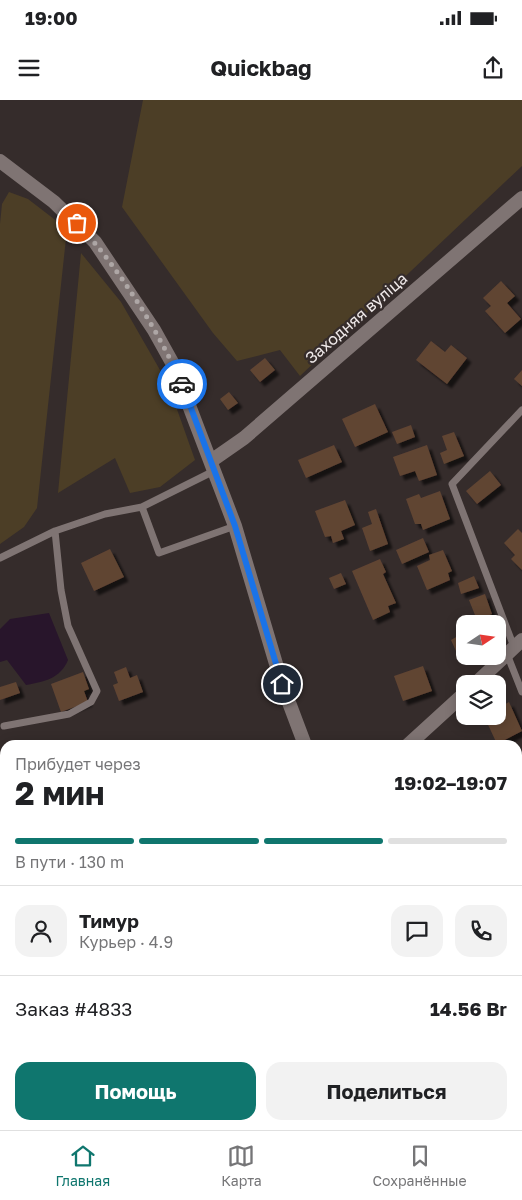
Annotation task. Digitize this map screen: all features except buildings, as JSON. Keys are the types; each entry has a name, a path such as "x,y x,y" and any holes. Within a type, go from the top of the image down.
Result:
{"street":[{"path":"0,161 54,202 95,242 154,330 174,366 235,526 282,684 303,740"},
{"name":"Заходняя вуліца","path":"213,466 522,198"},
{"path":"485,675 515,647"},
{"path":"413,740 456,701"}],"lane":[{"path":"522,410 452,484 515,647 522,692"},
{"path":"0,558 55,531 105,514 142,506 213,466"},
{"path":"142,506 159,553 235,526"},
{"path":"4,726 69,714 91,702 97,691 68,626 61,590 55,531"}],"shaded area":[{"path":"143,100 522,100 522,166 300,376 280,350 237,361 213,333 122,207"},
{"path":"9,192 28,199 67,229 37,508 24,527 0,544 0,224 2,204"},
{"path":"81,253 121,302 168,384 195,460 160,487 130,493 115,458 58,493"},
{"path":"49,613 68,660 61,671 51,678 26,685 7,660 0,662 0,629 10,619"}],"way so far":[{"path":"77,223 95,242 119,276 154,330 182,384"}],"route":[{"path":"182,384 235,526 282,684"}]}
